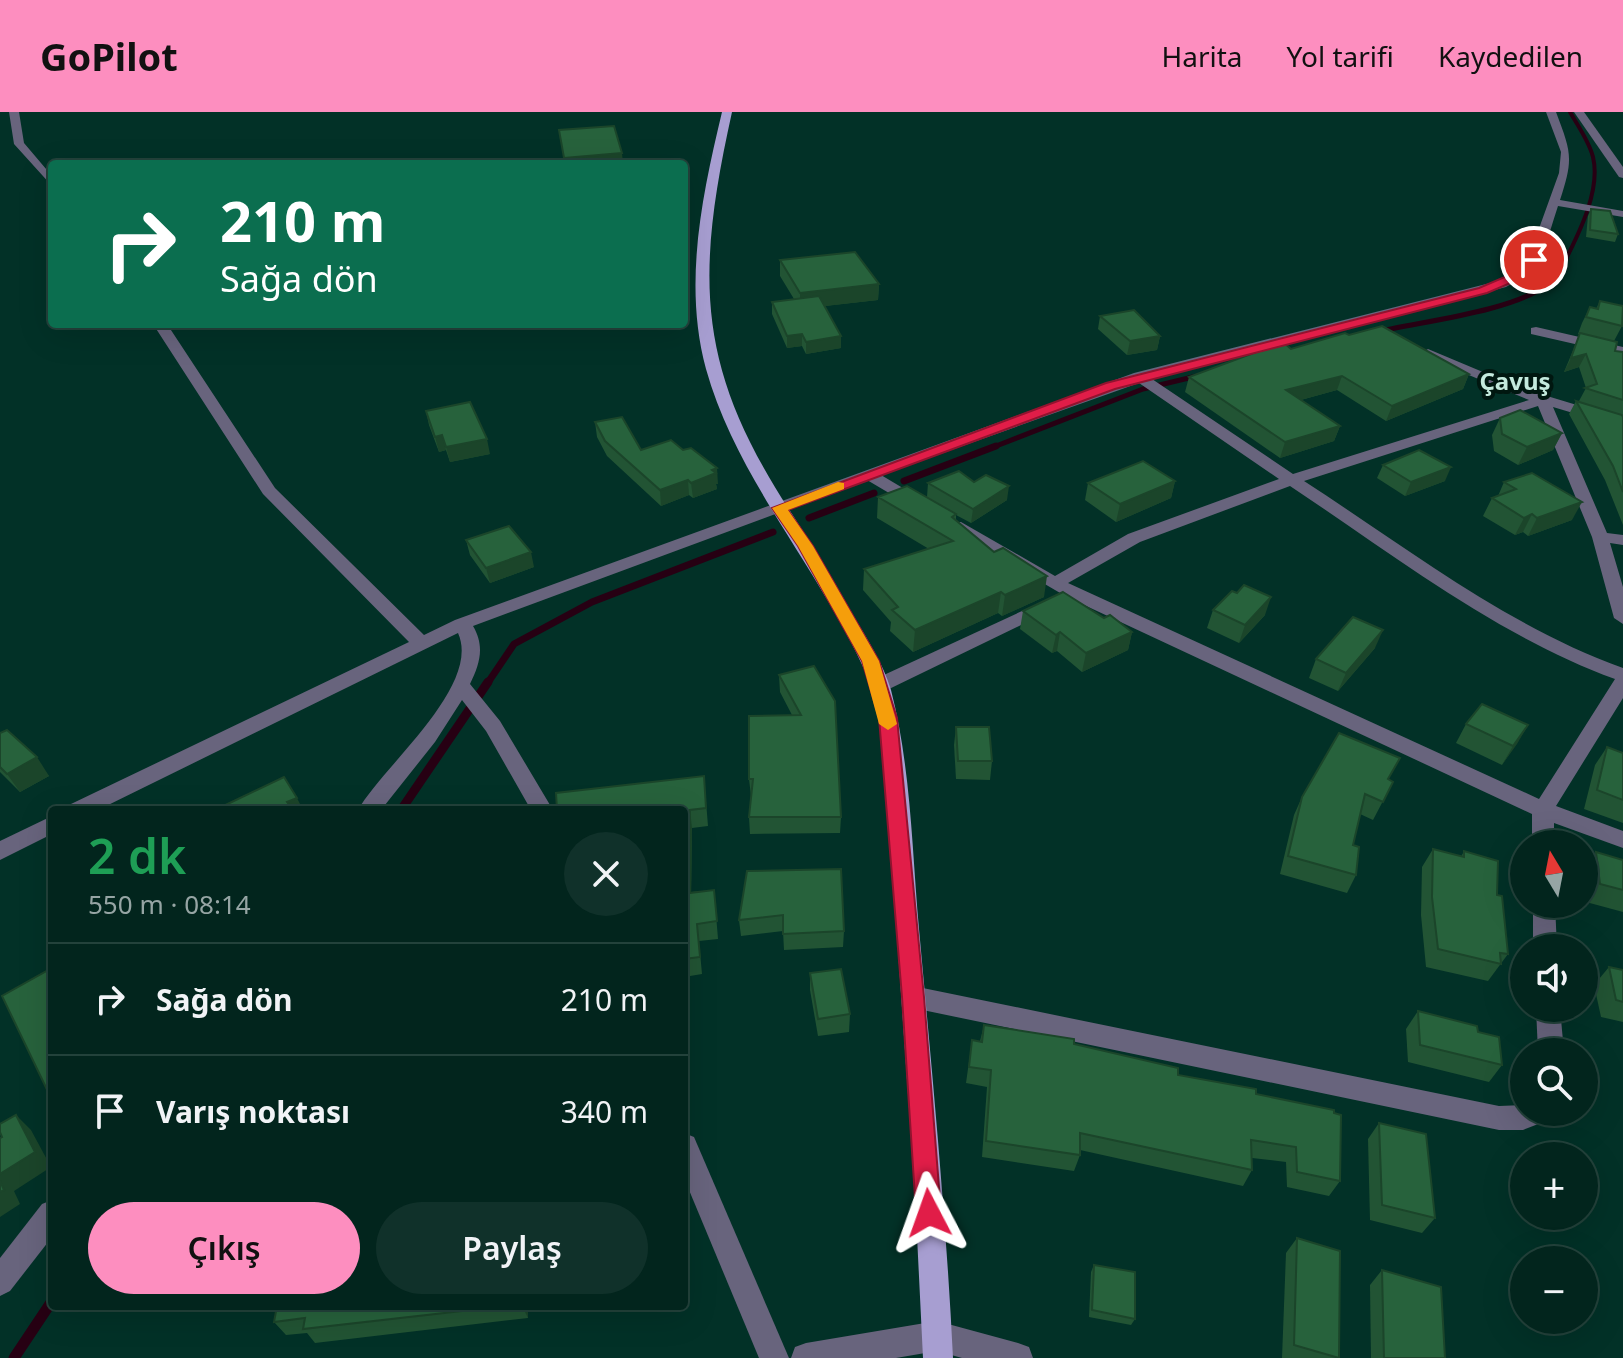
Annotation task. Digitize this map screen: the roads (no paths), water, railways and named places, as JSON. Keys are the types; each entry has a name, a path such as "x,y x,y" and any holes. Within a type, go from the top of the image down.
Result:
{"main road":[{"path":"727,112 702,243 699,294 702,323 729,420 743,452 805,546 864,648 880,685 891,748 913,997 938,1347"}],"street":[{"path":"14,112 19,144 48,178"},
{"path":"87,806 461,624 1143,379 1370,324 1516,277 1534,260 1567,163 1551,112"},
{"path":"1579,112 1623,175"},
{"path":"1555,202 1623,214"},
{"path":"163,328 269,491 420,642"},
{"path":"1536,331 1623,351"},
{"path":"1410,345 1486,380 1623,424"},
{"path":"1143,379 1162,395 1470,597 1594,667 1623,675"},
{"path":"1055,583 1134,538 1291,480 1543,400"},
{"path":"1543,400 1600,537 1623,618"},
{"path":"869,475 1073,593 1543,810 1623,840"},
{"path":"1600,537 1623,540"},
{"path":"880,685 1073,593"},
{"path":"372,806 466,691 472,647 470,637 461,624"},
{"path":"1543,830 1543,810 1623,682"},
{"path":"466,691 493,726 540,806"},
{"path":"0,851 48,826"},
{"path":"913,997 1510,1118"},
{"path":"688,1155 774,1358"},
{"path":"0,1281 48,1219"},
{"path":"806,1358 938,1347 1018,1358"}],"waterway":[{"path":"1566,259 1587,211 1595,170 1589,145 1570,112"},
{"path":"1381,331 1468,314 1514,301 1548,284 1566,259"},
{"path":"991,448 1143,389 1197,376"},
{"path":"904,481 996,446"},
{"path":"809,518 874,493"},
{"path":"487,684 514,644 592,602 773,532"},
{"path":"404,806 488,682"},
{"path":"14,1358 48,1307"}],"district":[{"name":"Çavuş","path":"1515,382"}]}
